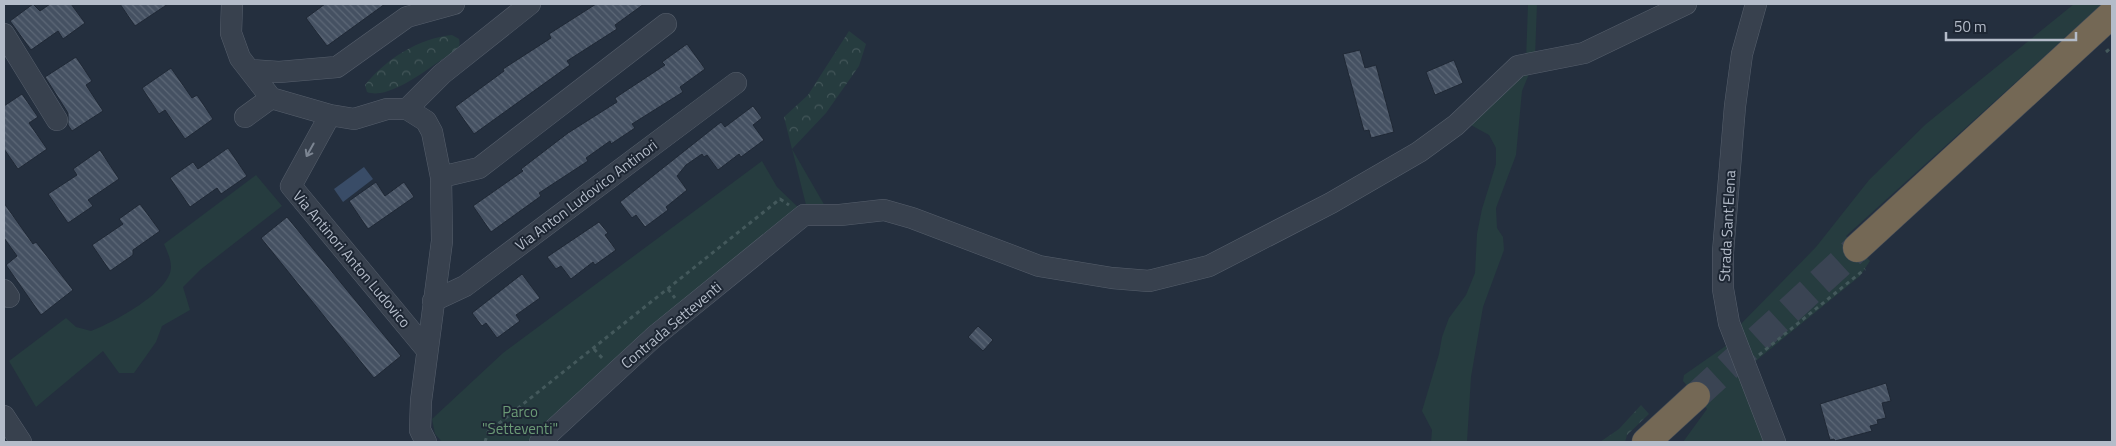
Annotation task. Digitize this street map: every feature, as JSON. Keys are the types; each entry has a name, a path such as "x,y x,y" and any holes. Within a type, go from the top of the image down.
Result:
{"highway":[{"path":"1857,248 2112,14"},
{"path":"1646,442 1696,396"}],"street":[{"path":"232,4 231,33 240,58 271,98 330,115 354,119 387,109 407,109 426,121 432,132 440,177 442,241 426,349 419,422 420,430 426,442"},
{"path":"250,70 279,72 337,67 407,17 454,4"},
{"path":"407,109 442,74 530,4"},
{"path":"806,215 884,210 912,218 1039,266 1112,278 1149,281 1209,266 1331,204 1419,152 1456,126 1518,66 1584,53 1686,4"},
{"name":"Strada Sant'Elena","path":"1756,4 1742,54 1735,106 1723,252 1723,288 1729,324 1775,442"},
{"path":"440,177 479,168 666,24"},
{"path":"4,34 57,120"},
{"name":"Via Anton Ludovico Antinori","path":"433,301 465,286 736,83"},
{"path":"246,117 271,98"},
{"name":"Via Antinori Anton Ludovico","path":"330,115 291,186 426,349"},
{"name":"Contrada Setteventi","path":"540,442 655,336 806,215"},
{"path":"4,416 21,442"}],"path":[{"path":"485,442 488,432 780,200 806,215"}],"green space":[{"path":"1528,4 1537,4 1535,58 1526,60"},
{"path":"2074,4 2102,4 1846,236 1870,261 1860,276 1752,364 1736,329 1816,247 1869,180 1926,124"},
{"path":"849,31 866,44 859,66 826,113 792,149 784,117 808,95"},
{"path":"452,35 459,39 460,44 454,52 399,87 376,93 367,92 365,85 373,76 404,51 427,40"},
{"path":"1529,74 1522,91 1516,155 1496,208 1497,228 1503,237 1504,250 1483,307 1471,377 1467,442 1431,442 1432,430 1422,411 1449,318 1466,295 1475,273 1477,234 1482,209 1496,164 1496,148 1489,135 1469,124 1508,83"},
{"path":"792,149 829,213 808,213"},
{"name":"Parco \"Setteventi\"","path":"762,161 777,187 801,210 652,328 527,442 442,442 435,434 432,419 503,353"},
{"path":"256,175 282,206 200,270 183,287 190,310 162,326 156,342 134,373 119,373 103,351 36,407 9,361 66,318 76,327 91,331 126,314 151,296 168,277 171,267 170,258 164,244"},
{"path":"1727,345 1764,442 1683,442 1707,409 1683,381 1684,375"},
{"path":"1641,405 1649,414 1627,435 1625,442 1600,442 1619,429"}],"water":[{"path":"364,167 373,179 343,202 334,189"}],"building":[{"path":"33,4 40,11 50,4 71,4 85,23 63,39 58,31 31,50 10,21"},
{"path":"120,4 168,4 135,26"},
{"path":"325,4 385,4 327,46 306,18"},
{"path":"596,4 644,4 615,25 617,29 567,61 570,65 474,134 455,107 504,71 503,69 551,38 549,34"},
{"path":"687,44 705,69 680,87 683,92 632,124 635,128 611,144 610,141 586,158 588,161 539,193 541,196 491,232 473,206 523,171 521,169 568,133 617,102 615,98 665,65 662,62"},
{"path":"1360,50 1365,68 1376,65 1394,132 1371,138 1369,130 1364,131 1343,54"},
{"path":"76,57 92,81 86,85 103,111 72,131 68,125 68,113 45,77"},
{"path":"1454,60 1463,83 1435,95 1426,72"},
{"path":"171,68 192,98 197,95 213,119 185,139 165,110 159,114 142,88"},
{"path":"22,94 38,117 29,123 47,149 18,169 4,149 4,106"},
{"path":"753,106 762,118 753,125 764,140 741,157 739,154 718,170 707,155 704,157 702,154 686,165 677,176 687,190 666,207 668,210 645,227 636,215 632,218 620,202 721,122 725,127"},
{"path":"228,148 247,176 221,194 217,188 190,207 170,178 193,162 198,169"},
{"path":"100,150 119,179 88,200 93,206 68,223 48,194 77,175 73,169"},
{"path":"376,182 385,196 404,182 414,197 368,229 349,201"},
{"path":"4,203 33,244 36,242 73,290 41,315 6,265 17,256 4,238"},
{"path":"140,204 160,231 133,250 133,255 110,271 92,245 123,224 119,219"},
{"path":"287,217 401,356 374,378 261,238"},
{"path":"599,222 608,233 605,235 616,250 595,265 593,262 571,279 561,266 556,269 547,257"},
{"path":"522,274 540,298 516,315 520,321 497,338 486,323 482,326 472,313"},
{"path":"978,326 993,340 983,351 968,337"},
{"path":"1886,383 1891,401 1882,403 1886,418 1877,420 1878,424 1870,426 1872,431 1835,441 1834,439 1830,440 1820,404"}],"tunnel":[{"path":"1696,396 1857,248"}]}
